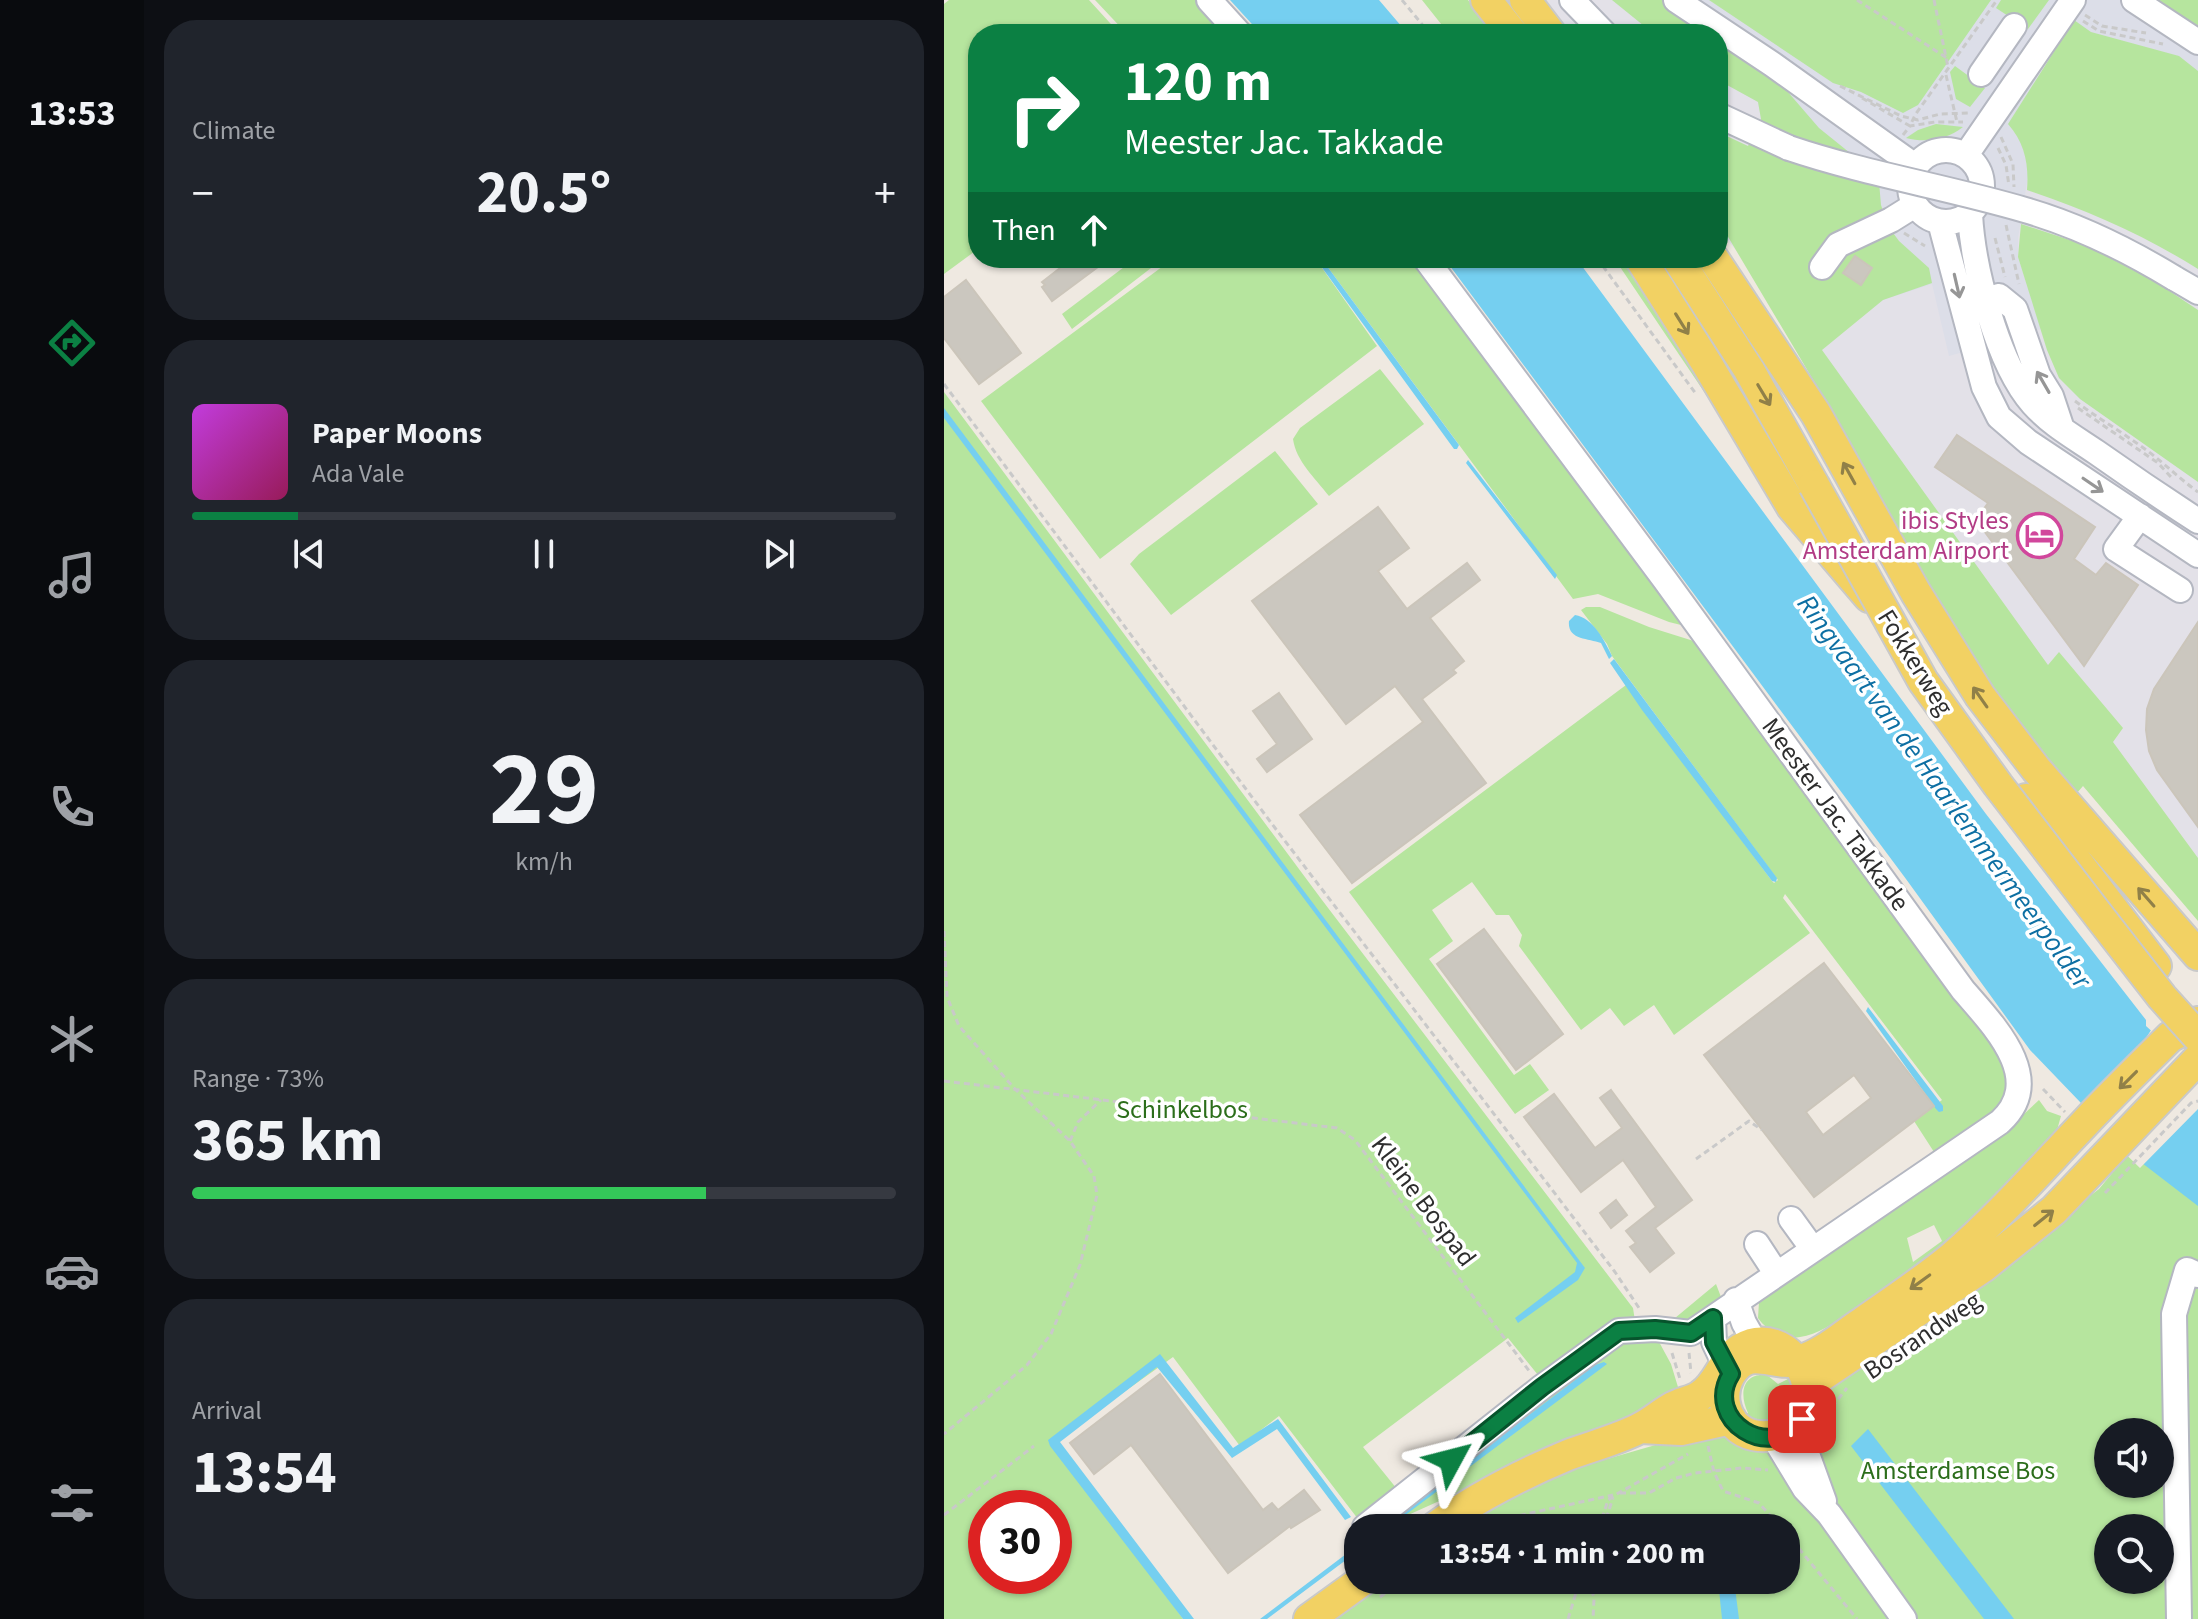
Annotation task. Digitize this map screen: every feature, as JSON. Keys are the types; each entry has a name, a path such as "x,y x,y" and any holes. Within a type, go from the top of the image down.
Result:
{"main road":[{"path":"1486,0 1505,24"},
{"path":"1525,0 1543,24"},
{"path":"1646,268 1792,507 1929,670 2021,793 2185,997 2182,1011 2191,1047"},
{"name":"Fokkerweg","path":"1683,268 1749,370 1923,681 1998,785 2162,997 2191,1047"},
{"name":"Fokkerweg","path":"1720,268 1816,414 1916,593 1980,696 2036,769 2198,955"},
{"name":"Bosrandweg","path":"1797,1366 1983,1267 2122,1157 2149,1108 2191,1047"},
{"name":"Bosrandweg","path":"1797,1366 1921,1282 2022,1190 2085,1122 2191,1047"},
{"path":"1454,1514 1488,1491 1640,1428 1673,1407 1701,1395 1723,1373 1737,1352 1756,1344 1773,1344 1797,1366 1807,1406 1785,1432 1761,1438 1748,1435 1731,1419 1725,1406 1723,1373"},
{"path":"1723,1373 1743,1361 1758,1357 1797,1366"},
{"path":"1640,1428 1681,1430 1731,1419"},
{"path":"1309,1619 1344,1594"}],"street":[{"path":"1209,0 1231,24"},
{"path":"1572,0 1595,24"},
{"path":"1676,0 1712,24"},
{"path":"2134,0 2198,42"},
{"path":"1966,155 2071,3"},
{"path":"1981,74 2014,26"},
{"path":"1728,35 1915,166"},
{"path":"1999,47 2027,66"},
{"path":"1728,120 1789,148 1870,173 2055,220 2144,260 2198,292"},
{"path":"1938,150 1953,150 1966,155 1976,164 1982,177 1983,190 1979,203 1970,214 1956,221 1930,219 1915,205 1910,192 1910,178 1915,166 1925,155 1938,150"},
{"path":"1822,267 1838,245 1915,205"},
{"path":"1970,214 1972,244 1991,289 1998,342 2030,401 2062,429 2198,521"},
{"path":"1940,222 1984,387 1999,417 2028,442 2198,555"},
{"name":"Meester Jac. Takkade","path":"1432,268 1665,580 2002,1040 2015,1063 2019,1090 2015,1104 2000,1122 1713,1318"},
{"path":"1991,289 2015,309 2038,375 2051,396 2062,429"},
{"path":"2140,516 2116,549 2175,599 2198,564"},
{"path":"1791,1219 1812,1248"},
{"path":"1757,1244 1776,1273"},
{"path":"2179,1619 2174,1314 2187,1270 2198,1275"},
{"path":"1736,1300 1756,1344"},
{"path":"1381,1514 1542,1387 1619,1331 1655,1329 1691,1333 1713,1318"},
{"path":"1713,1318 1714,1342 1723,1373"},
{"path":"1785,1432 1789,1464 1805,1489 1829,1514"},
{"path":"1785,1432 1829,1514 1904,1619"}],"path":[{"path":"1402,0 1422,24"},
{"path":"1857,0 1947,58"},
{"path":"1934,0 1957,122"},
{"path":"1910,126 1997,0"},
{"path":"2071,3 2102,26 2157,35"},
{"path":"1838,85 1918,120 1940,114 1971,114 1979,103"},
{"path":"944,384 1655,1329"},
{"path":"2071,402 2158,463 2179,487"},
{"path":"944,931 947,997 953,1015 965,1034 1015,1089 1070,1141 1094,1176 1097,1195 1080,1265 1051,1334 1027,1365 944,1434"},
{"name":"Kleine Bospad","path":"944,1081 1337,1128 1355,1140 1542,1387"},
{"path":"2043,1089 2059,1105"},
{"path":"1070,1141 1078,1122 1101,1100"},
{"path":"2095,1201 2119,1181 2122,1157 2191,1103 2198,1101"},
{"path":"1696,1159 1749,1121 1762,1130"},
{"name":"Bosrandweg","path":"1826,1416 1854,1382"},
{"path":"944,1515 1034,1446"},
{"path":"1527,1514 1615,1495 1649,1493 1676,1478 1742,1468 1771,1469 1789,1464"},
{"path":"1714,1472 1723,1491 1759,1503 1769,1514"},
{"path":"1608,1514 1615,1495"},
{"path":"1800,1550 1857,1619"},
{"path":"1568,1619 1576,1594"},
{"path":"1593,1594 1593,1619"}],"shaded area":[{"path":"1520,0 2198,0 2198,901 1770,290 1728,241 1728,24 1541,24"},
{"path":"1612,0 2198,0 2198,227 2023,148 2029,170 2018,257 2041,329 1989,344 1991,356 1986,358 1981,347 1949,356 1932,284 1883,300 1870,310 1728,144 1728,137 1748,146 1761,119 1758,102 1728,86 1728,24 1642,24"}],"green space":[{"path":"949,0 1089,0 1111,24 968,24 968,256 944,274 944,4"},
{"path":"1095,0 1200,0 1223,24 1118,24"},
{"path":"1422,0 1468,0 1486,24 1441,24"},
{"path":"1612,0 1662,0 1697,24 1642,24"},
{"path":"1709,0 1991,0 1918,105 1903,113 1861,92 1833,83"},
{"path":"2001,0 2049,0 2028,29 1996,8"},
{"path":"2158,0 2198,0 2198,31"},
{"path":"2074,20 2091,32 2179,56 2198,71 2198,269 2115,224 2027,190 2025,155 2008,124"},
{"path":"1728,45 1781,84 1819,128 1855,157 1879,182 1881,205 1888,226 1899,241 1929,268 1932,283 1883,300 1822,350 2048,665 2059,652 2123,728 2113,742 2198,858 2198,921 2083,786 2077,793 1992,690 1901,541 1856,452 1728,237 1728,137 1748,146 1761,119 1758,102 1728,86"},
{"path":"1955,66 1985,88 1970,107 1956,99 1950,72"},
{"path":"1936,124 1963,127 1936,139 1906,138 1918,130"},
{"path":"2021,224 2085,245 2156,282 2198,310 2198,482 2080,399 2059,378 2018,257"},
{"path":"1123,268 1151,268 1072,329 1062,314"},
{"path":"1161,268 1322,268 1377,346 1100,559 981,401"},
{"path":"1328,268 1425,268 1689,627 1598,594 1573,599"},
{"path":"1621,268 1636,268 1746,454"},
{"path":"1380,369 1424,424 1329,496 1302,462 1293,439 1300,428"},
{"name":"Schinkelbos","path":"944,392 1322,900 1633,1308 1635,1321 1538,1375 1508,1338 1363,1447 1397,1489 1364,1514 1354,1514 1279,1416 1240,1446 1173,1357 1057,1440 1183,1619 944,1619"},
{"path":"1275,451 1318,504 1171,615 1130,564"},
{"path":"1600,607 1700,643 2002,1052 2011,1083 2008,1101 1942,1151 1934,1152 1914,1121 1942,1100 1785,894 1783,898 1810,933 1674,1035 1654,1005 1624,1026 1610,1008 1581,1030 1519,946 1522,935 1509,915 1496,915 1472,882 1432,910 1453,941 1429,959 1514,1075 1530,1064 1549,1090 1515,1114 1349,892 1626,685 1772,881 1778,880 1612,656 1607,644 1581,610"},
{"path":"2039,1100 2047,1111 2061,1116 2055,1137 1986,1212 1935,1256 1879,1296 1813,1334 1794,1338 1782,1336 1771,1331 1758,1318 1759,1302 1767,1289 2010,1127","holes":["1934,1225 1942,1241 1913,1262 1907,1238"]},
{"name":"Amsterdamse Bos","path":"2198,1143 2198,1619 1319,1619 1350,1594 1800,1594 1800,1514 1457,1514 1486,1494 1717,1426 1748,1413 1743,1392 1752,1377 1767,1375 1778,1384 1790,1378 1793,1393 2059,1220 2099,1189 2129,1153"},
{"path":"1716,1284 1721,1297 1718,1304 1691,1325 1669,1323"},
{"path":"1626,1339 1658,1340 1671,1364 1681,1397 1405,1514 1565,1389 1464,1464 1556,1385"}],"water":[{"path":"1230,0 1379,0 1399,24 1252,24"},
{"path":"1322,268 1328,268 1459,445 1454,449"},
{"name":"Ringvaart van de Haarlemmermeerpolder","path":"1451,268 1583,268 1986,814 2146,1020 2146,1026 2198,1073 2198,1206 2129,1153 2030,1050"},
{"path":"944,408 1585,1268 1578,1280 1518,1323 1515,1318 1575,1272 1577,1263 944,418"},
{"path":"1468,460 1557,575 1555,579 1466,463"},
{"path":"1575,615 1598,631 1612,656 1609,659 1601,643 1571,632 1569,621"},
{"path":"1614,659 1777,878 1776,882 1772,881 1642,710 1610,663"},
{"path":"1868,1007 1943,1106 1943,1111 1936,1109 1866,1011"},
{"path":"1160,1354 1233,1448 1278,1419 1349,1514 1344,1514 1344,1519 1277,1429 1232,1458 1157,1367 1060,1442 1194,1619 1183,1619 1048,1440"},
{"path":"1607,1364 1407,1514 1398,1514 1595,1365"},
{"path":"1868,1429 2014,1619 1984,1619 1851,1446"},
{"path":"1344,1556 1344,1561 1267,1619 1260,1619"},
{"path":"1719,1594 1736,1594 1739,1619 1722,1619"}],"pier":[{"path":"2153,1027 2198,1068 2198,1109 2140,1168 2078,1108 2139,1049"}],"building":[{"path":"1855,256 1872,268 1861,285 1843,273"},
{"path":"1060,268 1097,268 1052,301 1042,282"},
{"path":"966,280 1021,353 979,384 944,338 944,297"},
{"path":"1957,435 2095,527 2074,559 2096,575 2106,563 2138,585 2084,666 1976,520 1988,503 1935,467"},
{"path":"1378,507 1409,548 1378,571 1407,609 1467,563 1480,580 1430,618 1464,661 1453,670 1456,673 1422,699 1486,783 1352,883 1300,815 1423,722 1395,686 1346,724 1252,601"},
{"path":"2198,622 2198,827 2157,770 2149,751 2146,730 2147,709 2154,689"},
{"path":"1279,693 1312,739 1267,772 1257,759 1277,744 1253,711"},
{"path":"1484,929 1563,1034 1516,1070 1437,964"},
{"path":"1824,963 1934,1106 1814,1197 1704,1055","holes":["1854,1075 1871,1098 1823,1135 1806,1112"]},
{"path":"1611,1090 1692,1200 1655,1228 1674,1253 1650,1272 1630,1247 1636,1243 1626,1231 1656,1207 1623,1160 1581,1192 1524,1117 1554,1094 1595,1148 1622,1128 1600,1098"},
{"path":"1616,1200 1627,1215 1611,1228 1600,1213"},
{"path":"1160,1374 1263,1510 1272,1503 1278,1510 1304,1490 1320,1510 1290,1526 1228,1573 1131,1445 1094,1474 1070,1443"}],"place":[{"name":"ibis Styles Amsterdam Airport","path":"2040,535"}],"route":[{"path":"1451,1460 1542,1387 1619,1331 1655,1329 1691,1333 1713,1318 1714,1342 1731,1374 1724,1393 1725,1406 1738,1427 1748,1435 1774,1438 1797,1426 1802,1419"}]}
